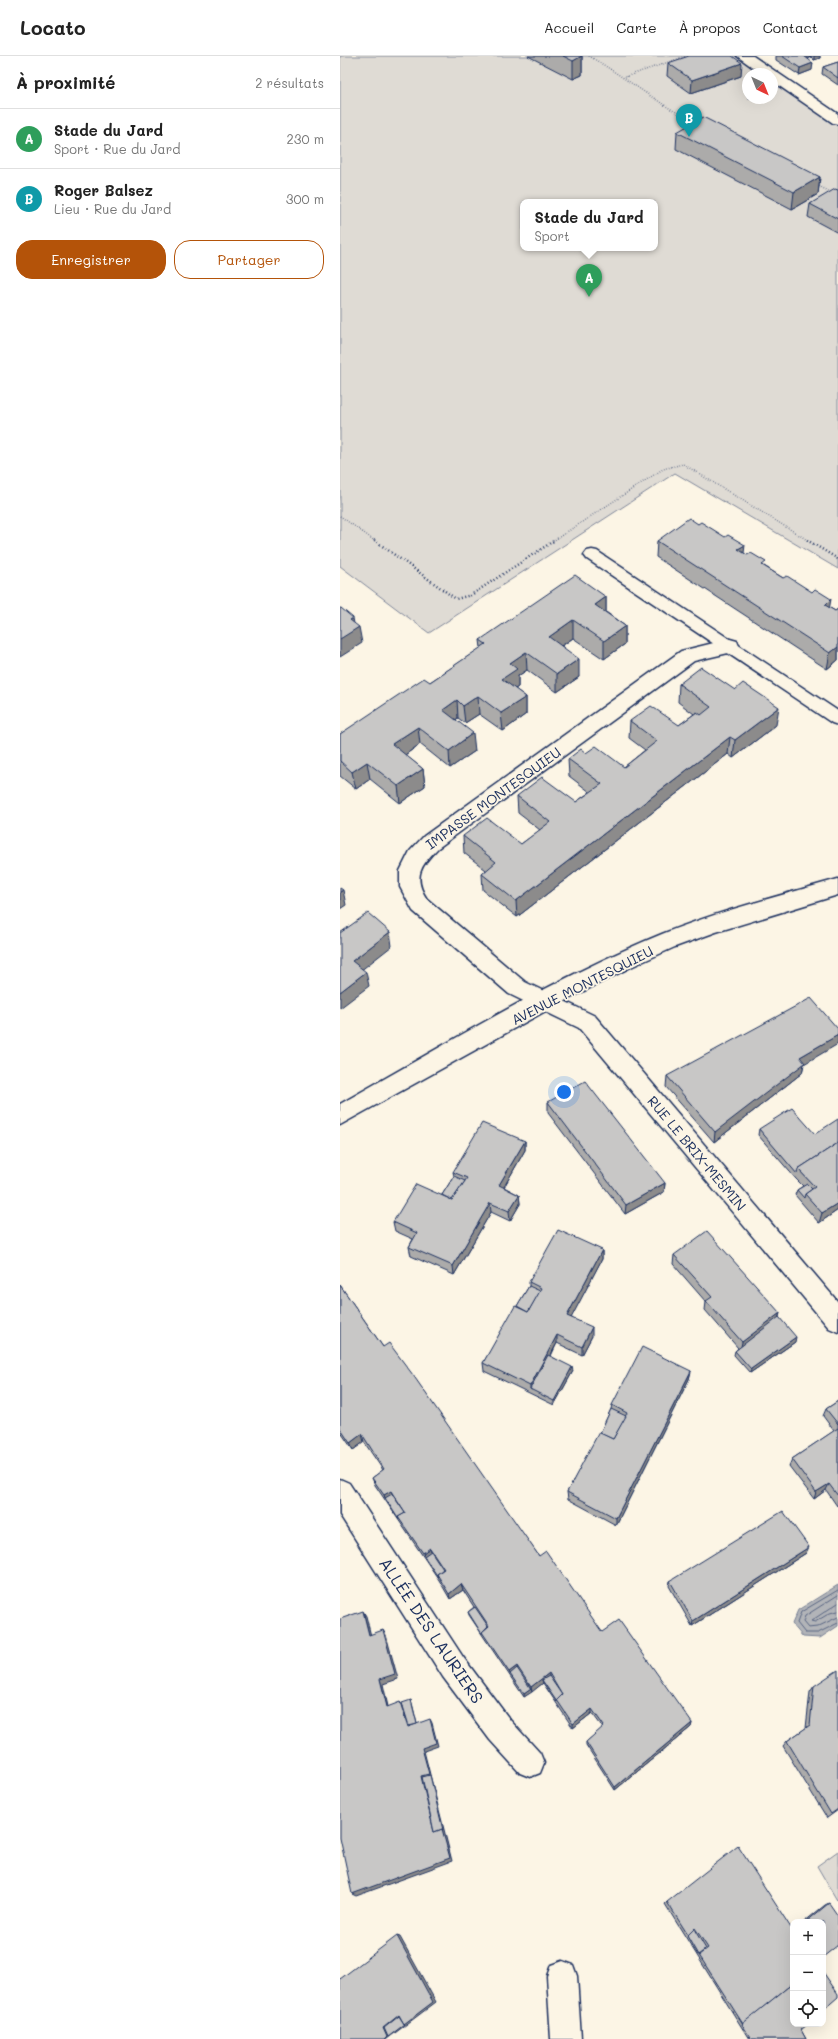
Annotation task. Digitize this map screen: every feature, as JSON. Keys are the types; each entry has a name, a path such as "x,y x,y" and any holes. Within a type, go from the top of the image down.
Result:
{"street":[{"path":"744,56 763,68"},
{"path":"778,78 838,120"},
{"name":"IMPASSE MONTESQUIEU","path":"545,1002 517,988 420,905 413,896 409,880 410,868 417,855 431,842 688,656 730,646"},
{"name":"AVENUE MONTESQUIEU","path":"340,1115 545,1002 669,941 718,924 838,887"},
{"name":"RUE LE BRIX-MESMIN","path":"545,1002 587,1022 838,1320"},
{"name":"ALLÉE DES LAURIERS","path":"340,1492 406,1592 453,1667 500,1730 530,1763"},
{"path":"562,1976 566,2039"}],"lane":[{"path":"592,555 838,719"}],"path":[{"path":"589,56 625,77 671,110 698,125"},
{"path":"625,77 686,56"},
{"path":"817,185 838,196"}],"shaded area":[{"path":"340,56 744,56 762,68 742,68 742,104 778,104 778,79 838,120 838,569 675,473 429,633 340,566"},
{"path":"838,1851 838,1902 817,1866"}],"water":[{"path":"838,1585 838,1626 820,1638 803,1637 792,1624 798,1610"}],"building":[{"path":"563,56 582,56 573,61"},
{"path":"689,56 732,56 742,63 692,80 668,63"},
{"path":"782,56 804,56 813,63 800,68"},
{"path":"838,62 838,78 823,67"},
{"path":"703,117 820,177 794,192 677,132"},
{"path":"835,189 838,190 838,219 810,204"},
{"path":"689,518 698,524 701,522 725,537 728,535 745,545 738,549 747,555 751,553 766,562 762,565 783,578 787,576 812,592 815,589 831,599 825,605 835,611 838,609 838,647 830,653 657,541"},
{"path":"575,575 606,597 595,605 625,626 604,641 573,620 549,637 579,659 557,674 526,652 510,663 517,669 502,679 526,697 501,713 478,696 463,706 457,700 443,710 473,733 449,751 418,727 392,744 423,769 398,786 367,762 352,772 340,761 340,734 424,678 430,682 486,644 480,640"},
{"path":"340,608 353,618 350,620 359,627 340,639"},
{"path":"701,667 735,690 743,683 779,707 735,740 730,737 516,901 482,874 496,862 463,836 487,818 521,844 550,822 517,796 542,777 576,802 602,784 568,759 581,749 586,753 596,746 624,767 657,741 630,721 651,706 679,725 697,712 701,715 711,707 679,684"},
{"path":"368,913 390,932 352,961 366,972 340,992 340,933"},
{"path":"811,998 838,1029 838,1035 800,1057 805,1063 715,1132 667,1076"},
{"path":"585,1081 665,1183 626,1205 548,1102"},
{"path":"792,1108 815,1134 838,1119 838,1143 798,1169 797,1174 759,1129"},
{"path":"482,1123 525,1141 499,1185 519,1195 509,1211 490,1203 453,1266 409,1247 417,1233 393,1222 416,1184 452,1200 467,1178 453,1172"},
{"path":"838,1143 838,1203 822,1213 805,1194 815,1187 798,1169"},
{"path":"454,1176 465,1181 452,1200 442,1195"},
{"path":"807,1184 812,1189 805,1194 804,1198 797,1190"},
{"path":"558,1230 602,1250 567,1316 592,1327 582,1347 557,1335 530,1386 483,1363 515,1306 528,1312 541,1288 529,1282"},
{"path":"707,1231 780,1313 742,1342 706,1301 712,1297 674,1255"},
{"path":"340,1285 383,1347 389,1343 413,1375 539,1556 546,1551 602,1632 619,1620 692,1723 615,1787 586,1742 604,1726 592,1709 573,1724 557,1700 562,1695 549,1673 531,1687 517,1666 509,1672 482,1632 489,1626 461,1584 449,1594 437,1574 444,1569 430,1548 423,1553 398,1517 405,1513 391,1491 384,1495 372,1478 384,1469 362,1434 350,1443 340,1428"},
{"path":"529,1286 540,1291 528,1312 517,1306"},
{"path":"779,1317 796,1337 751,1369 735,1351"},
{"path":"642,1347 691,1371 616,1518 567,1492 599,1432 613,1439 627,1413 612,1405"},
{"path":"548,1355 572,1367 554,1401 530,1389"},
{"path":"838,1401 838,1424 826,1409"},
{"path":"611,1409 626,1416 613,1439 600,1433"},
{"path":"838,1428 838,1496 829,1484 816,1492 792,1459"},
{"path":"392,1494 405,1513 398,1517 399,1520 385,1498"},
{"path":"783,1511 809,1547 693,1621 670,1581"},
{"path":"431,1551 443,1569 437,1574 438,1577 424,1556"},
{"path":"475,1607 488,1626 482,1634 468,1612"},
{"path":"363,1611 369,1635 383,1630 395,1674 380,1679 387,1707 400,1702 408,1727 430,1719 436,1743 422,1748 429,1774 421,1776 434,1832 442,1829 450,1858 352,1894 340,1838 340,1619"},
{"path":"517,1668 531,1689 524,1694 510,1674"},
{"path":"838,1670 838,1809 831,1814 787,1741 810,1725 814,1686"},
{"path":"549,1676 562,1695 557,1702 542,1680"},
{"path":"411,1700 417,1724 409,1726 402,1703"},
{"path":"430,1775 443,1830 434,1832 422,1777"},
{"path":"738,1846 790,1926 790,1985 743,2024 699,1955 708,1948 695,1928 688,1935 667,1902"},
{"path":"829,1903 838,1916 838,1945 826,1955 826,1919 810,1919"},
{"path":"694,1929 706,1949 698,1955 687,1936"},
{"path":"397,1936 433,2002 404,2024 399,2015 383,2028 387,2037 385,2039 340,2039 340,1979"},
{"path":"826,1976 838,1994 838,1997 826,2007"},
{"path":"790,1985 790,2027 804,2027 801,2030 806,2039 751,2039 742,2024"},
{"path":"399,2016 405,2024 388,2037 384,2028"}],"place":[{"name":"Roger Balsez","path":"689,137"},
{"name":"Stade du Jard","path":"589,297"}]}
